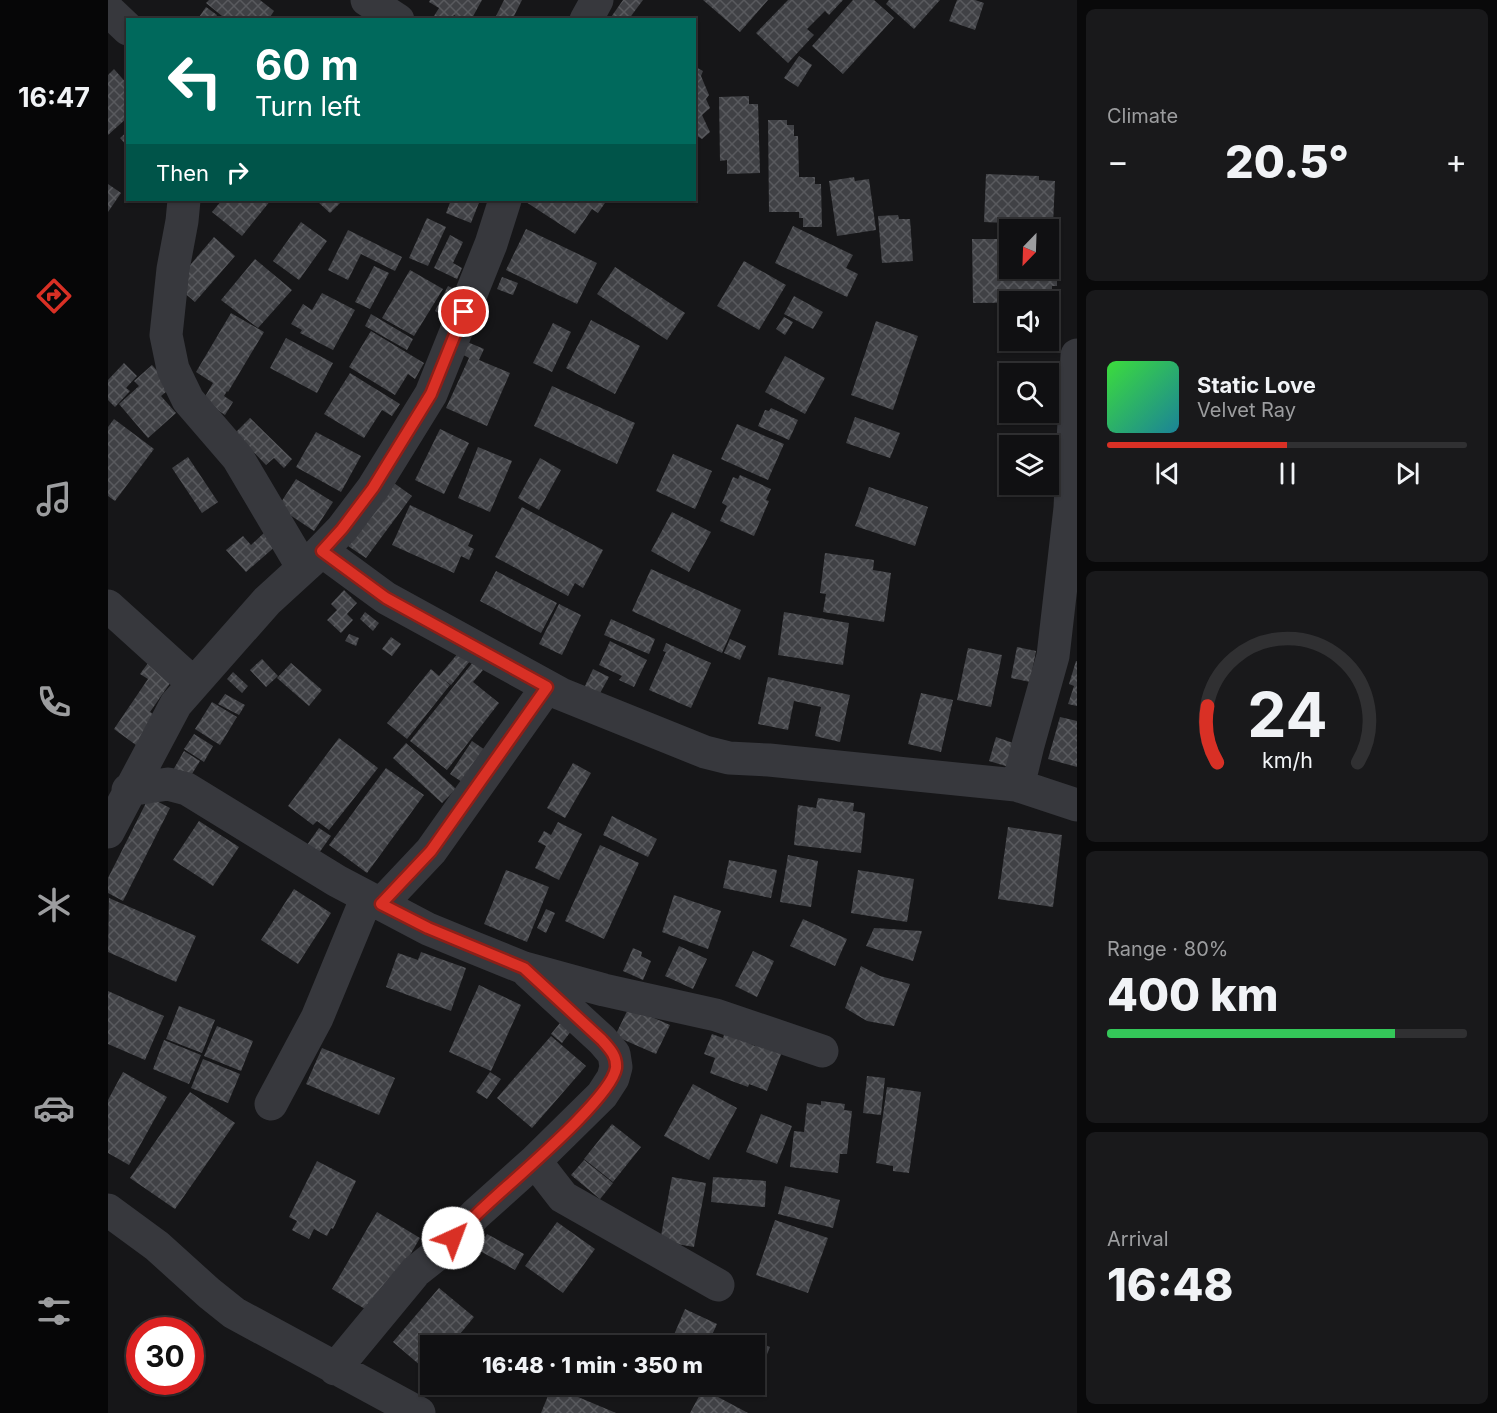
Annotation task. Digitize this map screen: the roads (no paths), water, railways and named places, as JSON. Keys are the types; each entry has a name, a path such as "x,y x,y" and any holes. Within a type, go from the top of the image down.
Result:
{"street":[{"path":"366,0 395,18"},
{"path":"587,18 597,0"},
{"path":"108,10 126,27"},
{"path":"184,201 173,269 166,335 173,369 188,400 238,458 312,560 561,694 694,748 729,758 1016,785 1077,805"},
{"path":"108,832 128,790 176,704 267,601 342,529 373,488 431,394 491,244 505,201"},
{"path":"1016,785 1023,770 1053,656 1070,508 1077,356"},
{"path":"108,606 193,683"},
{"path":"271,1104 374,900 431,851 547,687"},
{"path":"128,790 168,784 187,789 317,869 374,900 428,928 524,968 604,990 716,1015 822,1051"},
{"path":"335,1369 416,1271 435,1256 476,1214 535,1161 602,1095 613,1078 616,1067 614,1053 524,968"},
{"path":"535,1161 563,1197 718,1286"},
{"path":"108,1210 157,1246 234,1313 419,1413"}]}
